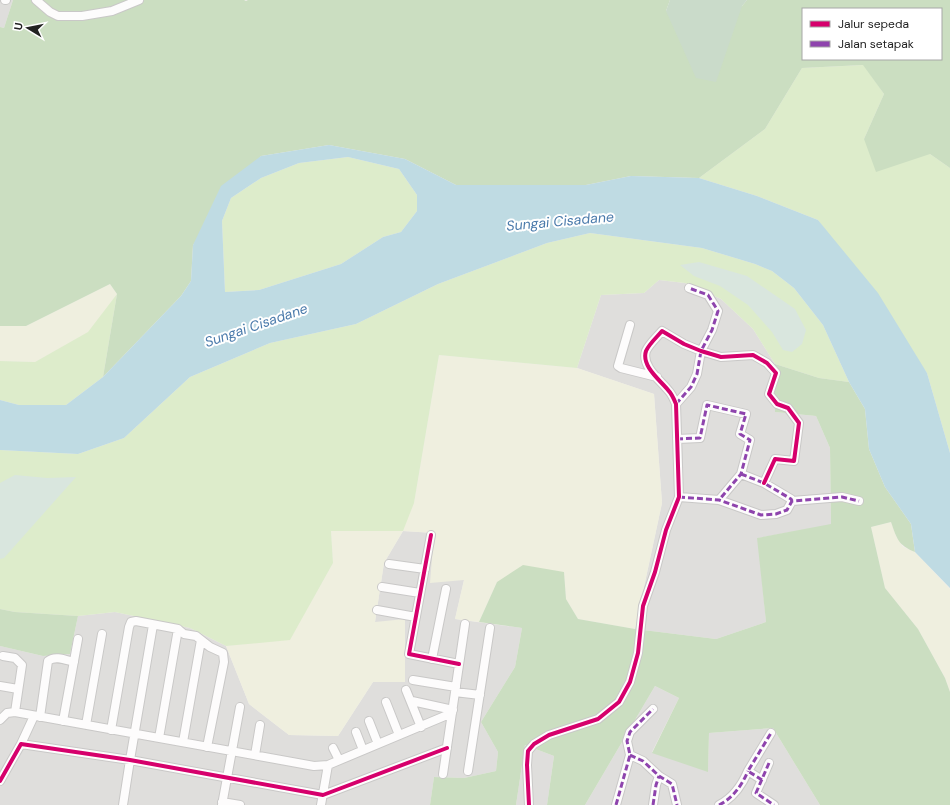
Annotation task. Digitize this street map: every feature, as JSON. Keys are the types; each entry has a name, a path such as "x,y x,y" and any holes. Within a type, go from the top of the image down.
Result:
{"street":[{"path":"36,0 50,12 58,16 82,16 112,11 139,0"},
{"path":"676,404 691,387 697,374 701,351 712,330 718,311 708,295 689,288"},
{"path":"630,325 618,366 657,377"},
{"path":"529,805 527,765 528,751 534,744 549,735 598,719 618,702 626,691 630,682 638,653 643,606 655,572 666,530 679,497 676,404 670,391 647,364 647,349 662,331 684,344 721,357 753,355 767,363 776,373 769,394 777,404 788,408 799,423 794,461 775,459 764,483"},
{"path":"677,439 700,438 707,406 746,414 740,434 750,440 741,474 719,500"},
{"path":"741,474 764,483 792,501 842,497 859,501"},
{"path":"679,497 719,500 760,515 776,514 787,510 792,501"},
{"path":"431,535 409,654 459,664"},
{"path":"389,564 425,569"},
{"path":"382,587 420,593"},
{"path":"432,659 446,589"},
{"path":"377,610 416,617"},
{"path":"111,730 129,627 131,622 136,621 178,629 184,634 196,636 210,647 223,653 224,657 207,747"},
{"path":"443,774 465,624"},
{"path":"123,805 153,625"},
{"path":"468,771 490,628"},
{"path":"159,738 178,629"},
{"path":"86,725 102,634"},
{"path":"64,721 78,639"},
{"path":"182,742 201,640"},
{"path":"0,720 7,712 18,689 22,665 15,658 3,656"},
{"path":"0,781 37,716 48,661 51,658 58,658 74,662"},
{"path":"413,680 480,696"},
{"path":"0,686 18,689"},
{"path":"406,690 412,701 421,727"},
{"path":"412,701 452,712"},
{"path":"386,702 398,735"},
{"path":"240,707 222,803 240,805"},
{"path":"616,805 630,755 627,741 630,732 653,709"},
{"path":"7,712 37,716 314,766 328,765 398,735 421,727 452,712"},
{"path":"369,721 378,744"},
{"path":"255,755 260,725"},
{"path":"356,732 363,750"},
{"path":"719,805 732,796 743,782 771,733"},
{"path":"21,744 130,760 323,795 447,748"},
{"path":"334,748 339,760"},
{"path":"630,755 644,761 659,776 672,784 677,805"},
{"path":"769,763 756,793 774,805"},
{"path":"321,805 328,765"},
{"path":"748,771 762,780"},
{"path":"653,805 659,776"}],"shaded area":[{"path":"0,0 13,0 4,28 0,27"},
{"path":"699,262 747,276 795,309 806,330 802,344 792,352 783,350 772,332 748,305 720,286 694,276 680,265"},
{"path":"659,280 685,283 721,299 753,329 775,364 775,412 816,416 830,448 831,525 758,538 766,622 716,639 635,629 662,503 654,394 577,368 601,295 644,293"},
{"path":"15,475 47,478 76,477 4,558 0,559 0,483"},
{"path":"403,531 434,533 464,580 455,619 522,628 515,667 481,722 498,752 496,771 464,778 434,777 430,805 0,805 0,646 43,656 70,654 78,616 115,612 190,628 226,646 249,704 289,735 338,736 373,682 375,622 384,563"},
{"path":"655,686 679,698 652,752 708,771 709,733 773,728 820,805 585,805"},
{"path":"525,745 554,756 547,805 516,805"}],"green space":[{"path":"13,0 670,0 666,11 742,6 747,0 950,0 950,168 930,154 876,172 864,139 884,94 863,65 802,68 765,129 699,178 631,176 586,185 456,185 405,159 329,145 261,156 193,245 191,281 181,296 103,377 117,294 110,284 26,326 0,326 0,27 4,28"},
{"path":"670,0 747,0 742,6 716,82 696,78 666,11"},
{"path":"864,65 884,94 864,139 930,154 950,168 950,453 927,373 818,220 757,196 699,178 765,129 802,68"},
{"path":"348,157 399,169 417,195 417,211 401,232 383,237 341,264 259,290 225,292 222,221 231,198 261,178 299,163"},
{"path":"590,233 702,248 755,264 772,271 794,288 823,325 849,382 819,378 775,364 753,329 721,299 685,283 659,280 644,293 601,295 577,368 439,355 414,503 403,531 331,531 333,563 290,640 226,646 190,628 115,612 78,616 15,612 0,609 0,450 78,454 124,438 190,377 270,343 356,324 438,284 547,243"},
{"path":"110,284 117,294 89,332 35,362 0,361 0,326 26,326"},
{"path":"117,294 103,377 66,405 19,405 0,400 0,361 35,362 88,332"},
{"path":"439,355 577,368 654,394 662,503 635,629 578,619 566,599 564,572 497,582 479,622 455,619 464,580 430,583 434,533 403,531 384,563 375,622 405,619 405,682 373,682 338,736 289,735 249,704 226,646 290,639 333,563 331,531 414,503"},
{"path":"775,364 819,378 849,382 865,409 869,449 885,487 911,524 915,552 905,547 899,541 891,522 871,527 885,588 918,629 945,678 950,692 950,805 820,805 773,728 709,733 708,772 652,753 679,698 655,686 585,805 547,805 554,756 525,745 516,805 430,805 434,777 464,778 496,771 498,752 481,722 515,667 522,628 479,622 497,582 523,565 564,572 566,599 578,619 635,629 716,639 766,622 757,538 831,524 830,448 816,416 775,412"},
{"path":"891,522 896,536 903,547 915,552 950,589 950,692 945,678 918,629 885,588 871,527"},
{"path":"0,609 15,612 78,616 70,654 43,656 0,646"}],"water":[{"name":"Sungai Cisadane","path":"329,145 405,159 456,185 586,185 631,176 699,178 757,196 818,220 878,293 927,373 950,453 950,588 915,552 911,524 885,487 869,449 865,409 849,382 823,325 794,288 772,271 755,264 702,248 590,233 547,243 438,284 356,324 270,343 190,377 124,438 78,454 0,450 0,400 19,405 66,405 103,377 181,296 191,281 193,245 221,186 261,156","holes":["348,157 399,169 417,195 417,211 401,232 383,237 341,264 259,290 225,292 222,221 231,198 261,178 299,163"]}],"marked path":[{"path":"676,404 691,387 697,374 701,351 712,330 718,311 708,295 689,288"},
{"path":"677,439 700,438 707,405 746,414 740,434 750,440 741,474 719,500"},
{"path":"741,474 764,483 792,501"},
{"path":"679,497 719,500 761,515 776,514 787,510 792,501 842,497 859,501"},
{"path":"616,805 630,755 627,741 630,732 653,709"},
{"path":"762,780 748,771 771,733"},
{"path":"630,755 643,761 659,776 672,784 677,805"},
{"path":"769,763 756,793 774,805"},
{"path":"719,805 729,799 736,791 748,771"},
{"path":"653,805 659,776"}],"cycle path":[{"path":"529,805 527,765 528,751 534,744 549,735 598,719 619,702 630,682 638,653 643,606 655,572 666,530 679,497 676,404 671,393 652,372 646,362 645,357 647,348 662,331 684,344 721,357 753,355 767,363 776,373 769,394 777,404 788,408 799,423 794,461 775,459 764,483"},
{"path":"431,535 409,654 459,664"},
{"path":"0,781 21,744 130,760 323,795 447,748"}]}
